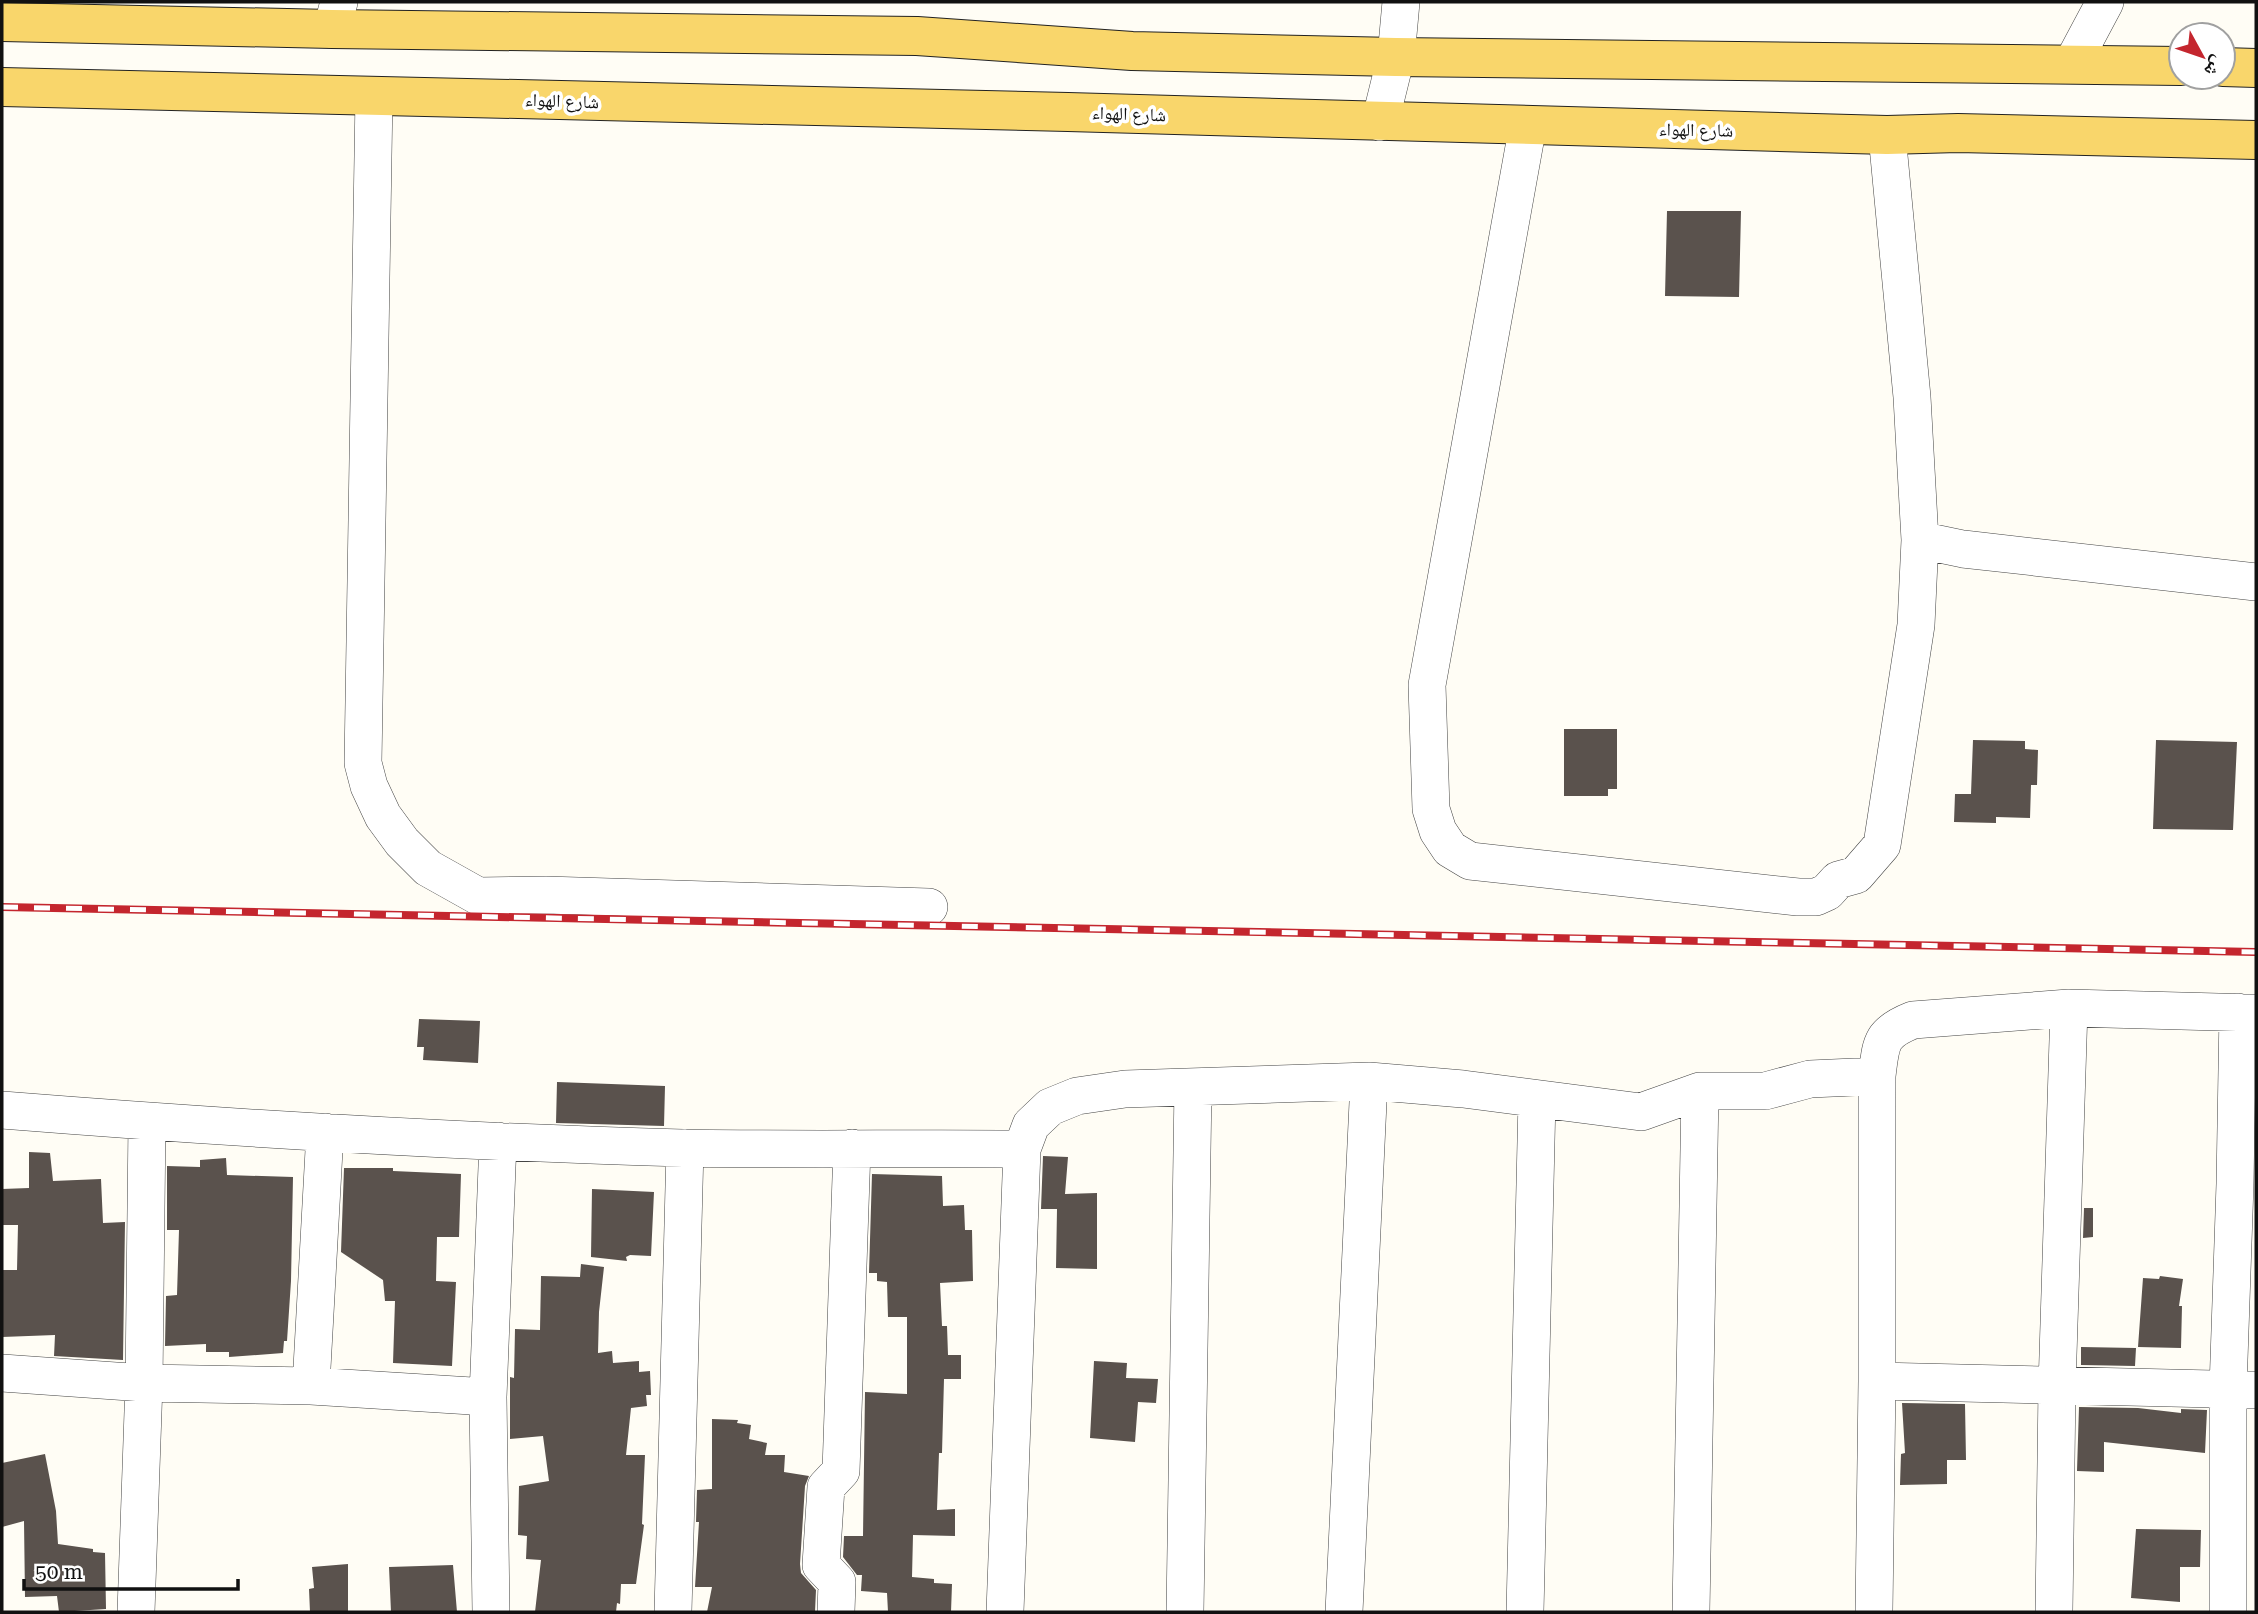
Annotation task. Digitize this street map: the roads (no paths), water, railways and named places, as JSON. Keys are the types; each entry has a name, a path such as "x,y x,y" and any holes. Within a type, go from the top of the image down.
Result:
{"main road":[{"path":"2,22 336,15 918,36 1132,51 1396,57 2167,66"},
{"path":"2237,67 2256,68"},
{"name":"شارع الهواء","path":"2,88 1068,112 1888,135 1958,133 2256,140"}],"street":[{"path":"1380,122 1396,57 1401,2"},
{"path":"2072,64 2105,2"},
{"path":"374,96 363,763 369,786 383,816 402,842 428,868 478,896 546,895 929,907"},
{"path":"1528,125 1427,685 1431,809 1438,831 1451,849 1469,861 1798,897 1815,897 1827,892 1838,880 1856,875 1882,845 1916,625 1920,540 1912,397 1888,135"},
{"path":"1920,540 1963,549 2256,582"},
{"path":"2054,1612 2057,1387 2069,1008"},
{"path":"1874,1612 1877,1076 1881,1046 1893,1028 1913,1020 2069,1008 2247,1013 2235,1184 2242,1389 2228,1612"},
{"path":"1005,1612 1022,1149 1031,1125 1050,1107 1077,1096 1125,1089 1369,1081 1463,1089 1641,1112 1700,1091 1765,1091 1810,1079 1877,1076"},
{"path":"1344,1612 1369,1081"},
{"path":"1185,1612 1192,1087"},
{"path":"1691,1612 1700,1091"},
{"path":"1525,1612 1537,1099"},
{"path":"2,1110 147,1122 498,1141 684,1148 1022,1149"},
{"path":"136,1612 144,1383 147,1122"},
{"path":"311,1386 326,1132"},
{"path":"491,1612 488,1397 498,1141"},
{"path":"673,1612 684,1148"},
{"path":"836,1612 837,1582 821,1565 826,1487 841,1471 852,1148"},
{"path":"2,1373 144,1383 311,1386 488,1397"},
{"path":"1877,1381 2242,1389"}],"railway":[{"path":"2,907 2256,952"}]}
